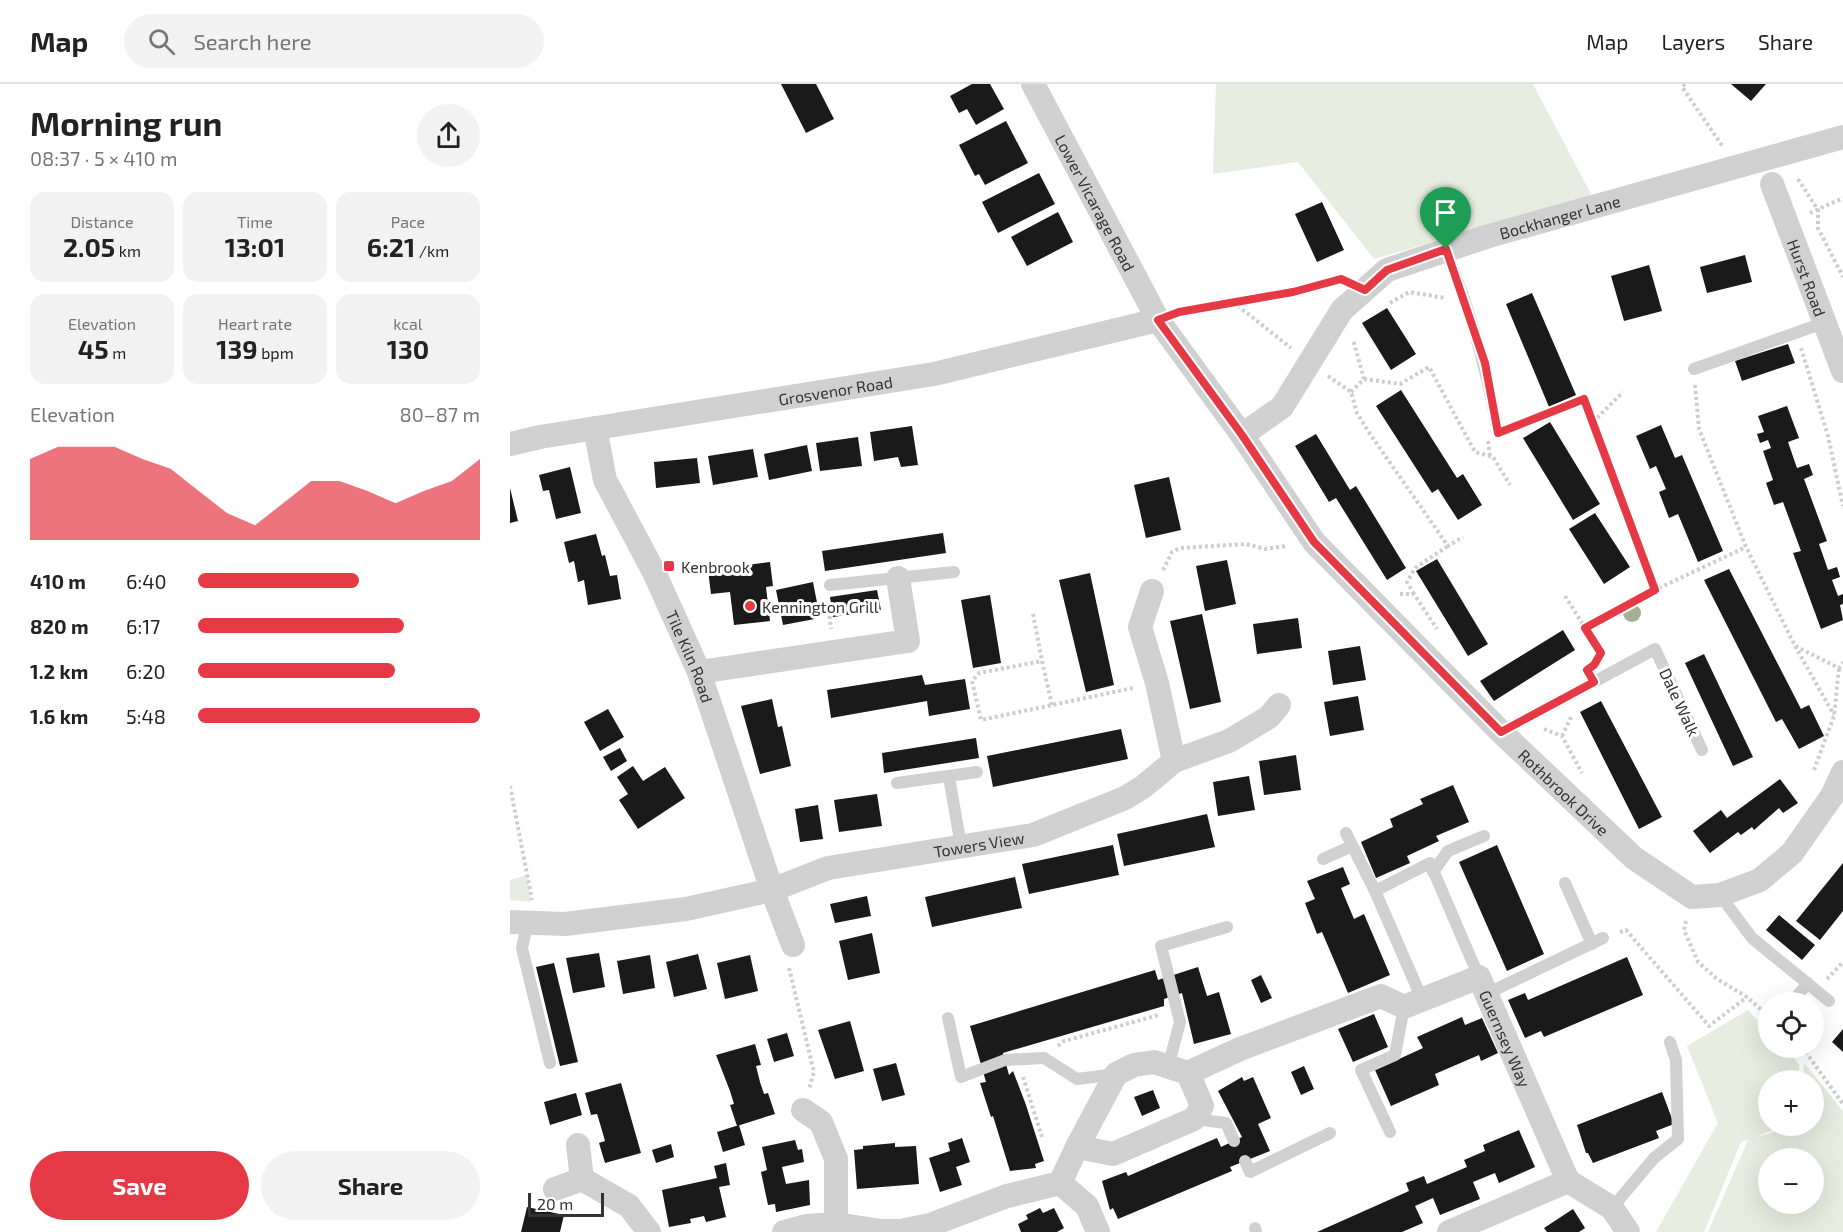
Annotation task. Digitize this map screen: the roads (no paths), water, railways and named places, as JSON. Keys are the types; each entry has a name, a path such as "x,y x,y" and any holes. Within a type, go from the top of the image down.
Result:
{"street":[{"name":"Lower Vicarage Road","path":"1033,84 1158,320"},
{"name":"Bockhanger Lane","path":"1242,435 1282,407 1342,310 1387,270 1446,249 1843,137"},
{"name":"Hurst Road","path":"1772,184 1843,370"},
{"name":"Grosvenor Road","path":"510,444 595,428 934,374 1158,320"},
{"name":"Rothbrook Drive","path":"1158,320 1242,435 1314,542 1501,732 1634,858 1692,897 1720,895"},
{"name":"Tile Kiln Road","path":"595,428 605,480 654,572 699,672 772,890"},
{"path":"699,672 908,641 898,578"},
{"path":"1152,591 1140,627 1157,683 1174,761"},
{"name":"Towers View","path":"525,924 604,920 686,909 772,890 828,868 1033,835 1106,808 1143,787 1174,761 1229,741 1269,717 1279,705"},
{"path":"1720,895 1760,880 1792,853 1832,796 1843,772"},
{"path":"772,890 793,945"},
{"name":"Guernsey Way","path":"1413,1003 1483,985 1568,1181"},
{"path":"1060,1183 1116,1074 1134,1065 1154,1062 1178,1070 1381,996 1413,1003"},
{"path":"1077,1147 1113,1154 1194,1119 1202,1106 1178,1070"},
{"path":"803,1110 821,1122 836,1159 836,1224"},
{"path":"578,1145 582,1179"},
{"path":"555,1189 582,1179"},
{"path":"582,1179 629,1206 649,1232"},
{"path":"1449,1232 1568,1181 1612,1208 1628,1232"},
{"path":"784,1232 806,1226 836,1224 881,1231 900,1231 930,1225 1008,1196 1060,1183"},
{"path":"1060,1183 1087,1206 1098,1232"}],"lane":[{"path":"1446,249 1463,293 1485,363 1497,427"},
{"path":"1694,369 1826,322"},
{"path":"830,585 954,572"},
{"name":"Dale Walk","path":"1501,732 1655,649 1702,750"},
{"path":"897,783 977,772"},
{"path":"949,777 962,846"},
{"path":"1346,833 1375,891 1413,1003 1395,1055 1361,1070 1390,1132"},
{"path":"1433,872 1448,851 1484,836"},
{"path":"1323,859 1352,846"},
{"path":"1375,891 1430,863 1483,985 1598,941 1565,883"},
{"path":"1720,895 1752,938 1829,1001"},
{"path":"525,924 522,948 550,1063"},
{"path":"1178,1070 1180,1023 1161,946 1227,927"},
{"path":"1800,992 1808,983"},
{"path":"948,1018 961,1077 1005,1060 1044,1058 1077,1079 1116,1074"},
{"path":"1612,1208 1654,1158 1678,1139 1676,1060 1670,1042"},
{"path":"1194,1119 1226,1123 1234,1141"},
{"path":"1245,1161 1250,1172 1330,1133"}],"place":[{"name":"Kenbrook","path":"669,566"},
{"name":"Kennington Grill","path":"750,606"}]}
